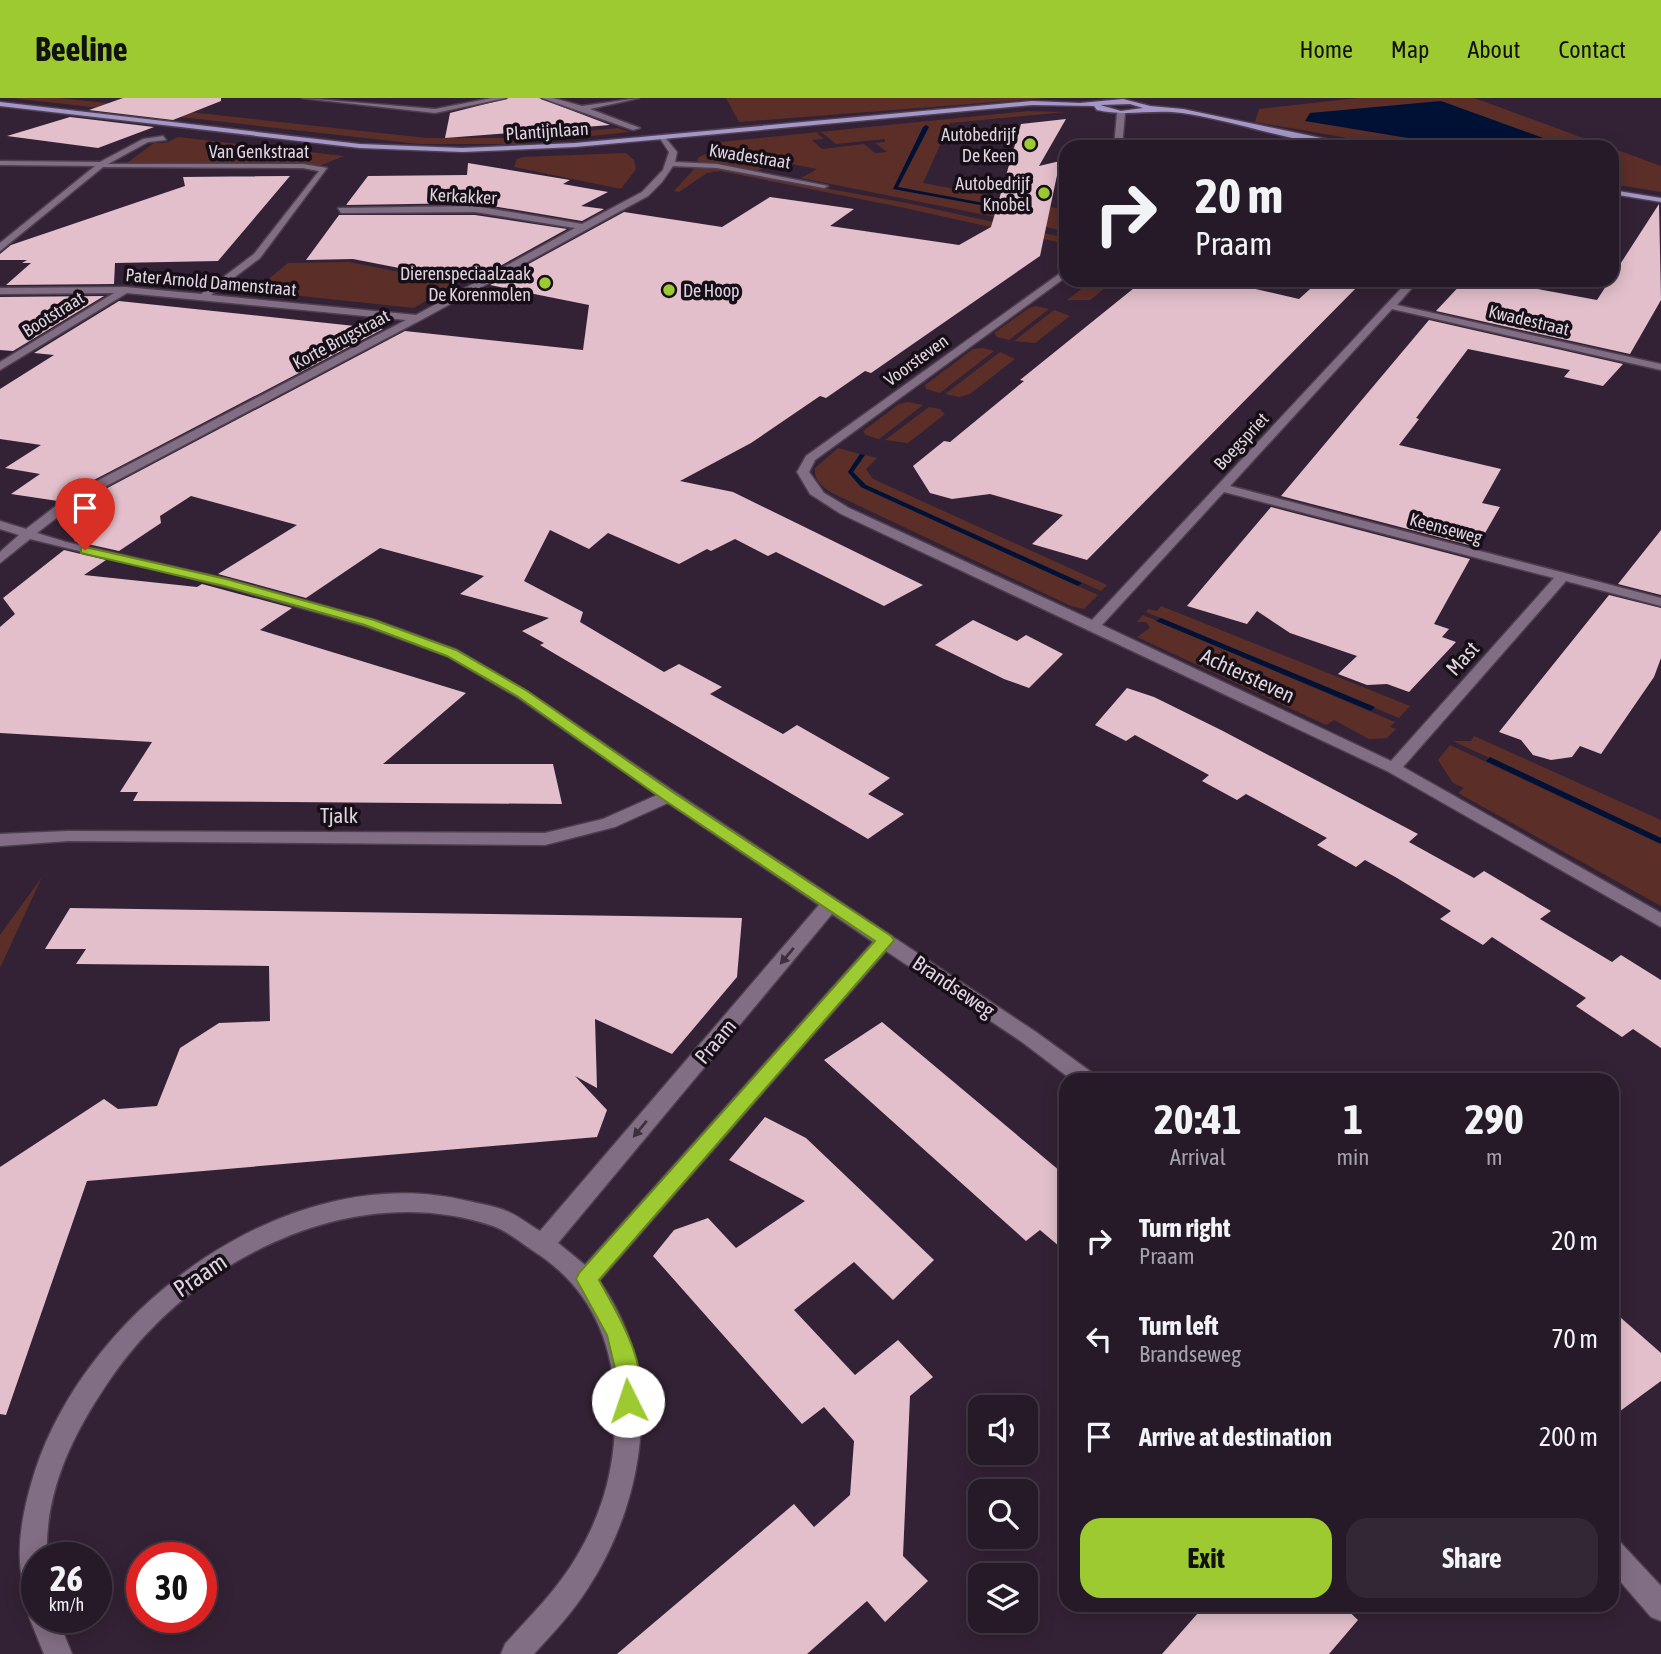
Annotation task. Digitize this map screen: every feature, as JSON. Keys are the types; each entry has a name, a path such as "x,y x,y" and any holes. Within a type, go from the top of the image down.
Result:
{"main road":[{"path":"1148,108 1139,112 1121,113 1099,109 1096,104 1123,99 1141,103 1148,108 1201,114 1259,129 1321,140"},
{"name":"Plantijnlaan","path":"0,104 352,146 515,149 1022,104 1096,104"},
{"path":"1619,193 1661,200"}],"street":[{"path":"305,98 435,111 503,98"},
{"path":"545,98 583,107 636,128"},
{"path":"583,107 636,98"},
{"path":"1119,140 1121,113"},
{"path":"0,248 102,165 137,143 152,137 163,138"},
{"path":"663,137 671,147 671,164"},
{"name":"Van Genkstraat","path":"0,163 114,167 303,166 324,170 257,256 205,295"},
{"name":"Kwadestraat","path":"671,164 717,166 824,186"},
{"name":"Korte Brugstraat","path":"0,559 27,534 85,492 418,318 645,194 658,183 671,164"},
{"name":"Kerkakker","path":"341,210 475,209 583,227"},
{"name":"Voorsteven","path":"807,485 803,472 810,458 1059,277"},
{"name":"Boegspriet","path":"1094,626 1408,287"},
{"name":"Pater Arnold Damenstraat","path":"0,290 125,290 205,295 418,318"},
{"name":"Bootstraat","path":"0,367 125,290"},
{"name":"Kwadestraat","path":"1390,306 1661,367"},
{"name":"Achtersteven","path":"807,485 823,499 845,511 1392,768 1661,921"},
{"name":"Keenseweg","path":"1222,488 1661,602"},
{"name":"Brandseweg","path":"0,525 62,545 226,583 370,623 452,653 522,694 1077,1073"},
{"name":"Mast","path":"1392,768 1563,577"},
{"name":"Tjalk","path":"0,840 68,836 545,839 580,833 616,822 669,796"},
{"name":"Praam","path":"545,1242 831,904"},
{"path":"587,1279 885,940"},
{"name":"Praam","path":"36,1542 38,1510 56,1448 95,1376 148,1313 204,1268 281,1227 336,1210 390,1202 436,1203 483,1212 545,1242 587,1279 617,1333 628,1377 628,1449 606,1528 583,1570 515,1654"},
{"path":"1619,1560 1661,1607"},
{"path":"49,1633 58,1654"}],"shaded area":[{"path":"11,98 60,98 427,138 513,138 618,128 630,132 513,144 419,144"},
{"path":"726,98 1046,98 739,122"},
{"path":"1358,98 1474,98 1589,140 1359,140 1255,122 1259,109"},
{"path":"1028,111 1066,112 950,123 923,183 1059,209 1059,230 801,178 817,169 777,161 757,171 697,161 699,157 717,149 716,144 720,142","holes":["821,132 836,144 885,139 885,142 875,143 887,152 875,153 864,144 822,149 812,140 824,139 817,133"]},
{"path":"178,137 344,156 319,166 289,163 124,165 154,143 166,143"},
{"path":"1619,151 1661,166 1661,192 1619,185"},
{"path":"626,153 634,160 636,169 621,189 514,167 517,159 522,157"},
{"path":"695,168 721,169 912,204 1059,236 1059,242 720,171 707,173 679,192 674,191"},
{"path":"349,262 455,283 414,308 254,291 288,263"},
{"path":"1084,287 1106,287 1090,300 1067,300"},
{"path":"1036,306 1049,309 1009,340 997,337 994,333 1029,308"},
{"path":"1054,310 1070,316 1035,343 1014,341"},
{"path":"973,349 994,351 940,393 926,389 925,385"},
{"path":"1000,352 1015,359 970,394 960,397 945,394"},
{"path":"908,402 923,405 879,439 866,435 863,431 899,404"},
{"path":"929,407 940,409 945,414 908,443 885,440"},
{"path":"838,448 860,454 848,472 861,487 1098,595 1084,609 1071,606 832,493 817,480 815,468"},
{"path":"865,455 877,458 866,469 873,479 1107,585 1101,591 866,485 853,472"},
{"path":"1161,606 1410,706 1399,718 1146,612 1148,609 1157,611"},
{"path":"1143,615 1395,722 1390,727 1396,729 1387,738 1369,739 1334,720 1326,725 1137,637 1150,628 1146,622 1137,622"},
{"path":"1474,736 1661,820 1661,838 1453,741 1471,741"},
{"path":"1450,745 1661,844 1661,906 1458,793 1464,788 1453,783 1438,760"},
{"path":"42,877 0,968 0,935"}],"water":[{"path":"1441,101 1549,140 1420,140 1305,121 1310,113"},
{"path":"860,454 865,455 853,472 866,485 1082,583 1078,586 861,487 848,472"},
{"path":"1161,618 1375,707 1371,711 1156,621"},
{"path":"1490,757 1661,838 1661,844 1486,761"}],"building":[{"path":"123,98 221,98 221,101 173,120 89,110"},
{"path":"509,98 539,98 610,125 445,138 450,113"},
{"path":"70,117 154,127 98,148 7,136"},
{"path":"1066,119 1039,166 1059,161 1040,256 871,373 865,371 826,398 820,396 751,443 680,481 733,492 923,585 884,606 776,552 768,556 735,539 711,551 707,549 679,564 608,533 589,549 550,530 524,581 583,612 580,622 664,672 679,664 722,687 710,694 783,734 797,725 890,778 868,794 904,814 868,839 540,645 544,643 522,631 549,618 460,594 484,576 380,548 306,598 218,574 297,525 191,496 160,516 161,523 119,551 74,541 97,523 91,522 112,509 79,503 405,331 583,350 589,305 490,285 624,212 722,227 770,197 854,209 830,226 959,245 991,227 1021,124"},
{"path":"468,163 570,180 563,184 608,192 581,206 604,209 582,221 475,203 346,205 368,176 467,175"},
{"path":"290,176 218,261 115,263 114,284 6,285 31,263 22,263 27,260 0,260 0,254 11,245 185,186 183,177"},
{"path":"1659,204 1661,300 1630,354 1436,311 1458,287 1527,287 1597,300 1605,287 1619,287 1619,266"},
{"path":"339,215 475,215 567,229 471,282 353,259 306,260"},
{"path":"1135,287 1247,287 1299,299 1312,287 1357,287 1087,560 1032,544 1063,515 990,494 952,499 930,493 913,466 944,441 950,442 1024,381 1020,380"},
{"path":"104,296 13,351 0,350 0,297"},
{"path":"119,301 383,329 58,501 11,494 40,474 5,468 41,445 0,439 0,389 54,355 34,353"},
{"path":"1429,320 1623,364 1603,386 1564,377 1570,370 1468,349 1399,445 1501,469 1482,503 1500,507 1477,547 1281,496"},
{"path":"1271,507 1470,559 1434,624 1449,629 1442,637 1456,642 1409,692 1387,684 1367,685 1338,674 1357,656 1290,633 1257,611 1247,624 1187,606"},
{"path":"1661,530 1661,595 1618,584"},
{"path":"64,550 106,560 84,575 197,587 202,584 292,608 260,630 466,693 383,764 553,764 562,804 133,801 138,792 120,792 152,742 0,733 0,627 15,614 3,598"},
{"path":"1609,595 1661,608 1661,658 1654,677 1601,754 1580,746 1572,757 1551,760 1533,755 1521,740 1499,732"},
{"path":"973,620 1017,641 1026,635 1063,654 1029,688 1004,679 935,645"},
{"path":"1127,688 1154,697 1223,731 1418,834 1409,842 1474,878 1484,871 1551,911 1540,919 1612,962 1621,955 1661,980 1661,1048 1633,1029 1622,1037 1576,1006 1586,998 1492,937 1483,945 1440,919 1451,911 1397,878 1365,860 1356,867 1317,845 1327,838 1246,794 1237,800 1202,781 1209,775 1135,735 1126,741 1095,725"},
{"path":"70,908 742,918 737,977 672,1054 595,1019 597,1088 575,1076 607,1110 597,1137 87,1181 6,1415 0,1414 0,1167 104,1099 118,1109 157,1106 180,1048 219,1023 270,1021 269,966 76,964 86,949 45,949"},
{"path":"882,1022 1059,1170 1059,1246 1040,1230 1026,1241 824,1060"},
{"path":"765,1117 806,1138 934,1260 893,1300 854,1262 794,1310 855,1375 898,1340 933,1377 910,1396 903,1556 928,1581 885,1622 867,1601 807,1654 617,1654 794,1504 814,1527 850,1495 854,1441 824,1407 802,1424 653,1256 674,1230 708,1218 736,1248 805,1201 729,1160"},
{"path":"1619,1316 1661,1353 1661,1381 1619,1412"},
{"path":"1199,1612 1349,1612 1358,1620 1329,1654 1162,1654"}],"waterway":[{"path":"926,127 895,188 1011,210"}],"place":[{"name":"Autobedrijf De Keen","path":"1030,144"},
{"name":"Autobedrijf Knobel","path":"1044,193"},
{"name":"Dierenspeciaalzaak De Korenmolen","path":"545,283"},
{"name":"De Hoop","path":"669,290"}],"route":[{"path":"85,550 226,583 370,623 452,653 522,694 885,940 587,1279 617,1333 628,1377 628,1401"}]}
